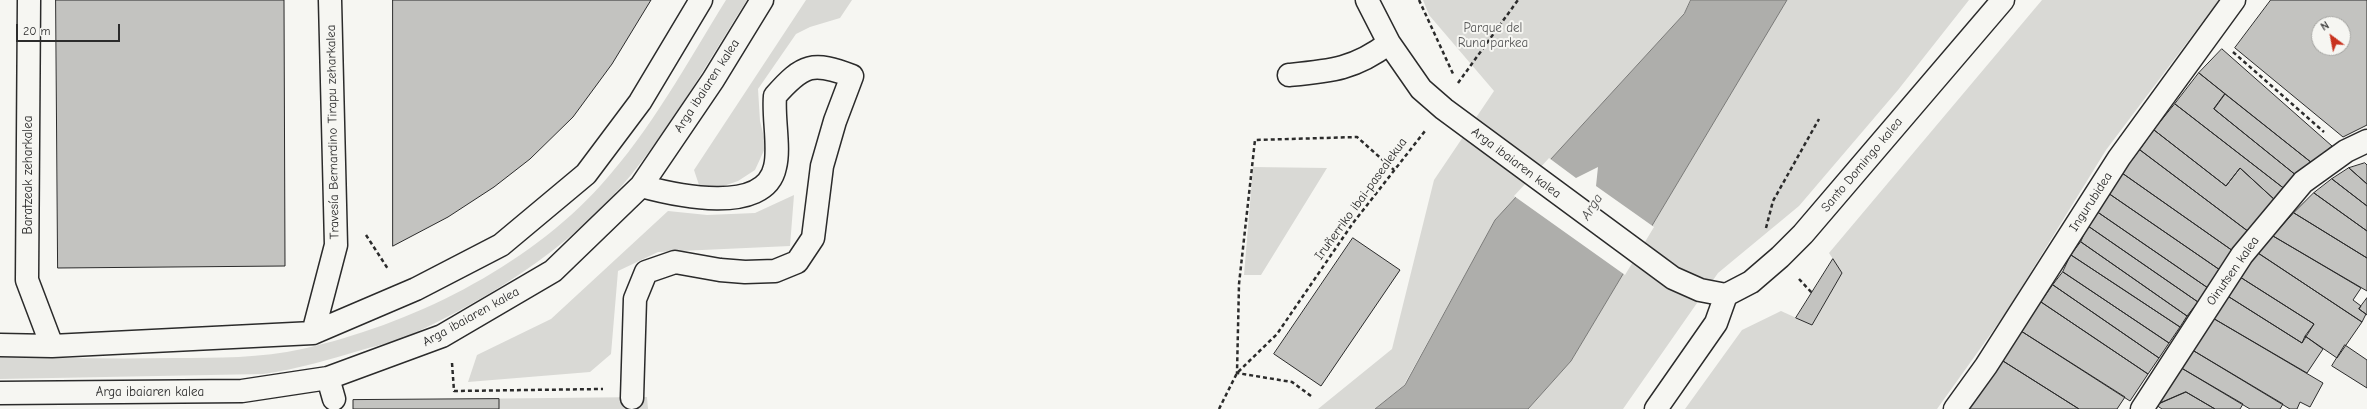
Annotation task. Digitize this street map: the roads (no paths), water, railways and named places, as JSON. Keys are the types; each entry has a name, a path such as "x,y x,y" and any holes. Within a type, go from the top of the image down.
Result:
{"street":[{"name":"Baratzeak zeharkalea","path":"29,0 27,280 52,346"},
{"name":"Travesía Bernardino Tirapu zeharkalea","path":"313,333 336,245 330,0"},
{"path":"0,345 52,346 313,333 416,288 501,245 586,174 640,102 701,0"},
{"name":"Arga ibaiaren kalea","path":"0,393 242,391 328,378 442,336 553,271 640,186 713,80 762,0"},
{"name":"Arga ibaiaren kalea","path":"1367,0 1389,43 1420,89 1444,109 1485,141 1673,278 1700,290 1726,296"},
{"name":"Santo Domingo kalea","path":"1726,296 1751,282 1804,234 2003,0"},
{"name":"Ingurubidea","path":"1955,409 1986,366 2119,158 2234,0"},
{"path":"1289,76 1333,70 1370,58 1389,43"},
{"path":"631,393 635,298 646,272 675,262 720,270 745,272 775,271 797,262 813,238 822,166 835,121 852,76 826,66 809,68 788,82 775,96 776,167 767,185 753,194 736,199 665,193 640,186"},
{"name":"Oinutsen kalea","path":"2142,409 2242,255 2303,182 2346,151 2367,141"},
{"path":"1656,409 1716,323 1726,296"},
{"path":"328,378 334,399"}],"water":[{"name":"Arga","path":"1691,0 1787,0 1571,361 1528,409 1375,409 1405,385 1495,220 1684,14"}],"park label":[{"name":"Parque del Runa parkea","path":"1493,36"}]}
